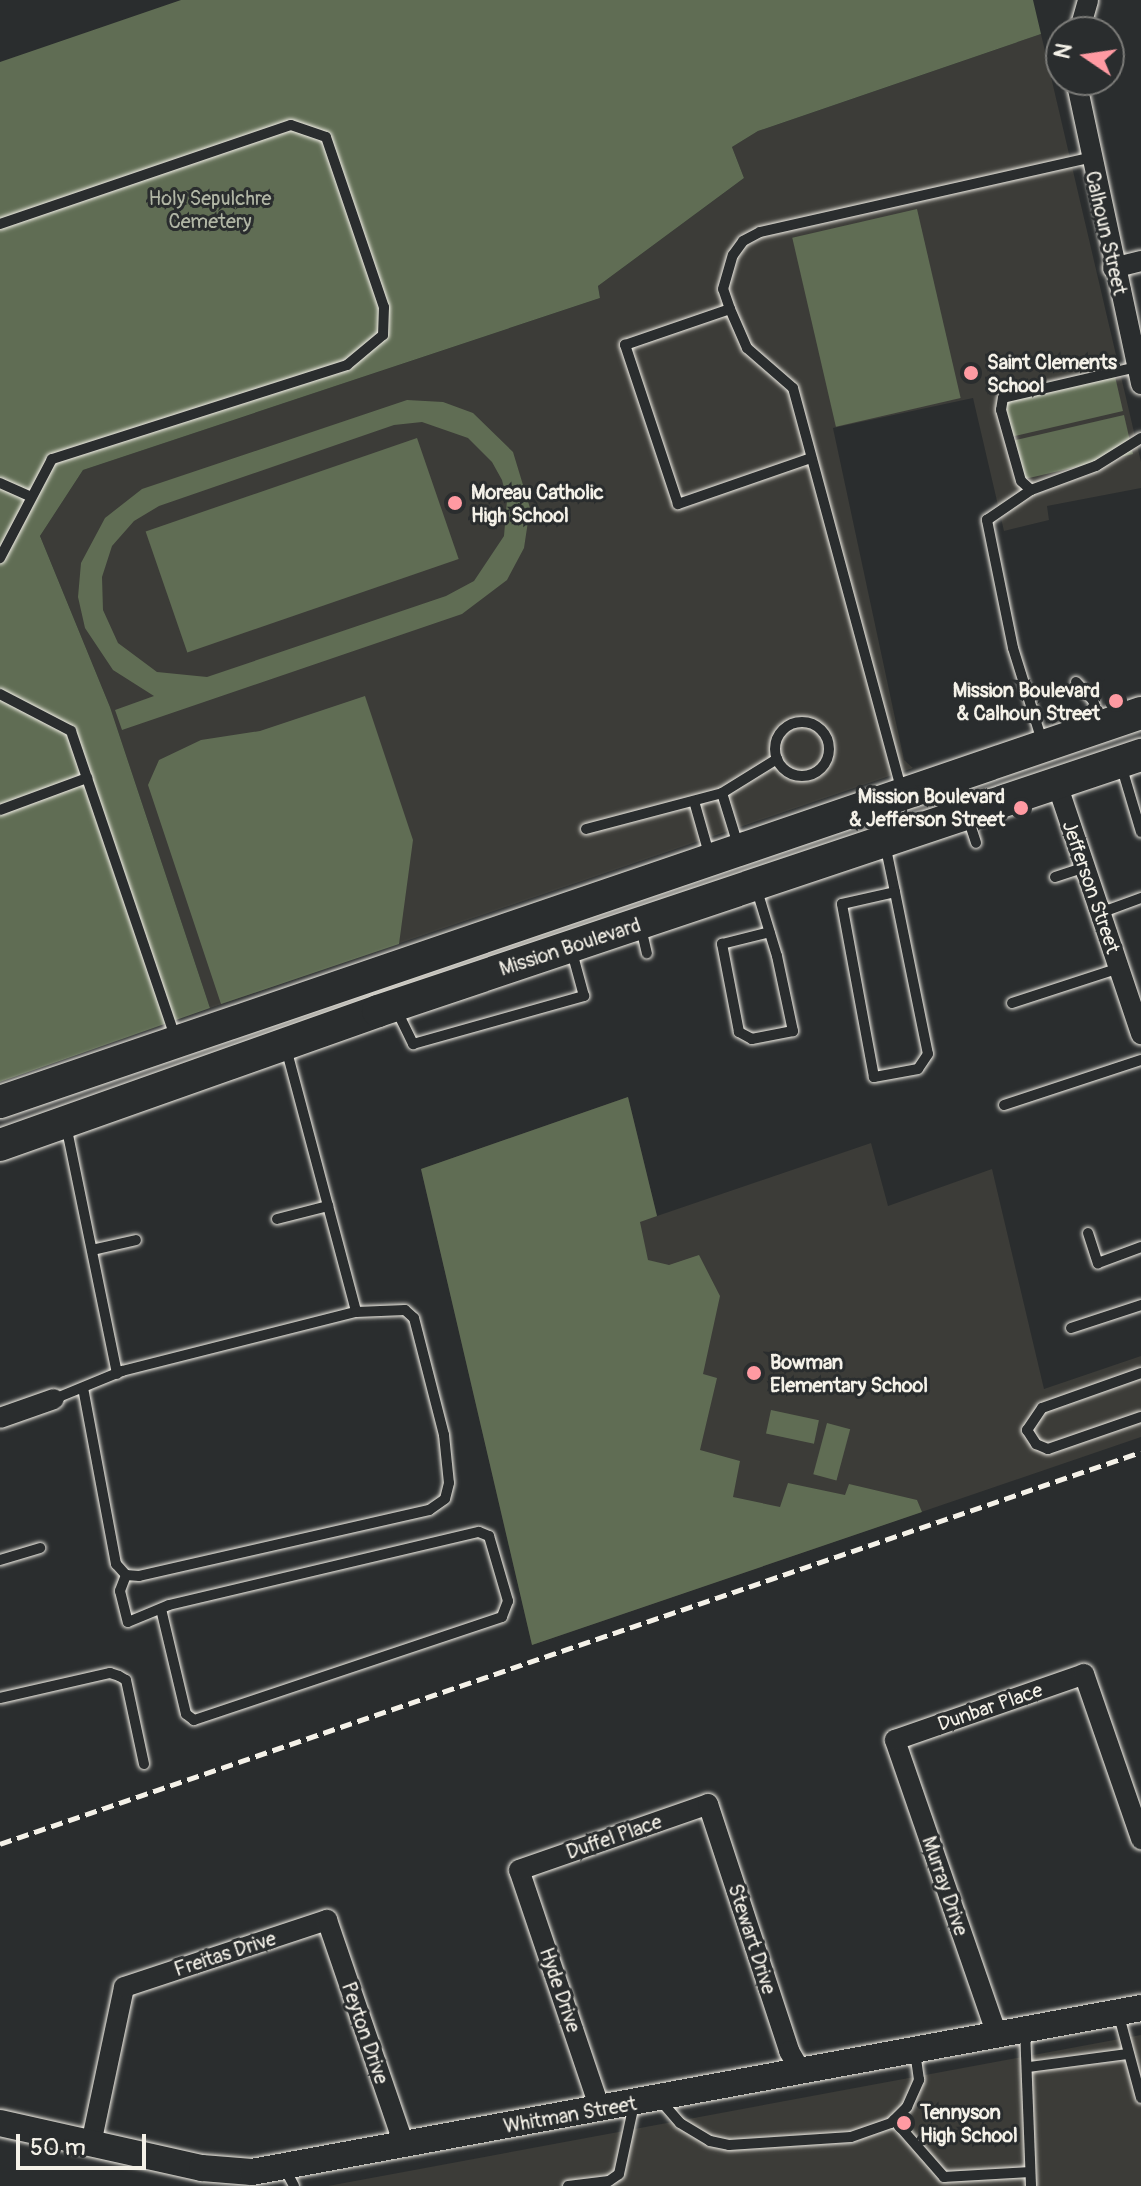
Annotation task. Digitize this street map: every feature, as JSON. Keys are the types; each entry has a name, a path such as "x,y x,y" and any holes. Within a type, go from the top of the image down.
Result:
{"main road":[{"name":"Mission Boulevard","path":"0,1102 365,974 1141,713"},
{"name":"Mission Boulevard","path":"0,1145 285,1043 571,947 644,938 756,885 900,837 971,829 1057,784 1130,759"},
{"path":"900,837 902,793"},
{"path":"285,1043 294,1025 365,974"}],"street":[{"name":"Calhoun Street","path":"1079,96 1089,158 1139,376"},
{"path":"1113,268 1141,261"},
{"name":"Jefferson Street","path":"1057,784 1140,1029"},
{"path":"0,1418 54,1399"},
{"name":"Dunbar Place","path":"895,1740 1084,1674 1141,1839"},
{"name":"Murray Drive","path":"895,1740 996,2032"},
{"name":"Duffel Place","path":"519,1870 708,1804"},
{"name":"Stewart Drive","path":"708,1804 789,2051 801,2072"},
{"name":"Hyde Drive","path":"519,1870 600,2109"},
{"name":"Freitas Drive","path":"91,2144 124,1987 327,1920"},
{"name":"Peyton Drive","path":"327,1920 404,2145"},
{"name":"Whitman Street","path":"0,2123 229,2179 289,2177 404,2145 801,2072 996,2032 1130,2010"}],"lane":[{"path":"0,224 291,125 326,137 384,307 383,335 347,365 52,459 29,496 0,558"},
{"path":"902,793 793,388 747,348 723,289 733,255 743,241 760,232 1089,158"},
{"path":"730,309 625,345 678,504 811,458"},
{"path":"1031,490 1021,481 1001,410 1008,394 1139,376"},
{"path":"1044,747 1013,648 986,524 994,510 1031,490 1096,466 1141,438"},
{"path":"0,483 29,496"},
{"path":"1076,682 1093,700 1101,727"},
{"path":"0,694 71,731 176,1039"},
{"path":"796,722 814,724 827,737 828,754 812,774 788,772 777,759 776,740 796,722"},
{"path":"586,829 722,793 777,759"},
{"path":"1130,759 1141,832"},
{"path":"0,810 87,778"},
{"path":"722,793 724,852"},
{"path":"694,801 724,852"},
{"path":"895,892 842,904 874,1077 918,1069 928,1054 895,892 900,837"},
{"path":"1055,877 1085,867"},
{"path":"756,885 770,932 793,1031 752,1039 739,1032 722,944 770,932"},
{"path":"1100,913 1141,898"},
{"path":"394,1006 413,1044 584,996 571,947"},
{"path":"1012,1003 1119,968"},
{"path":"285,1043 356,1312"},
{"path":"1004,1105 1141,1060"},
{"path":"65,1122 117,1374"},
{"path":"277,1219 328,1206"},
{"path":"1088,1233 1098,1263 1141,1247"},
{"path":"92,1250 136,1240"},
{"path":"1071,1328 1141,1305"},
{"path":"54,1399 117,1374 356,1312 388,1307 405,1310 414,1318 444,1435 449,1483 445,1499 429,1510 139,1576 126,1575 116,1564 83,1388"},
{"path":"1141,1373 1042,1408 1027,1430 1036,1444 1048,1449 1141,1417"},
{"path":"126,1575 120,1591 124,1619 128,1622 161,1609 479,1532 489,1536 508,1601 502,1617 194,1720 186,1714 161,1609"},
{"path":"0,1560 40,1548"},
{"path":"0,1698 110,1673 119,1676 126,1680 144,1764"},
{"path":"1130,2010 1128,2054 1141,2098"},
{"path":"1024,2027 1029,2067 1031,2186"},
{"path":"568,2186 609,2181 619,2174 646,2101 710,2141 729,2145 851,2137 894,2120 919,2080 915,2048"},
{"path":"1029,2067 1128,2054"},
{"path":"894,2120 944,2177 1030,2172"}],"shaded area":[{"name":"Moreau Catholic High School","path":"1041,34 1045,51 1045,96 1055,96 1141,462 1141,488 1047,506 1049,520 1004,531 973,398 833,428 904,760 913,768 210,1008 110,707 40,536 83,470 600,298 598,286 744,178 732,147 758,131"},
{"name":"Bowman Elementary School","path":"628,1097 657,1216 871,1143 888,1206 992,1169 1044,1389 1141,1356 1141,1437 532,1645 421,1169"},
{"name":"Tennyson High School","path":"1141,2035 1141,2186 328,2186 1006,2060"}],"green space":[{"name":"Holy Sepulchre Cemetery","path":"181,0 1033,0 1041,34 758,131 732,147 744,178 598,286 600,298 83,470 40,536 110,707 210,1008 0,1082 0,62"},
{"path":"917,209 961,398 836,427 792,238"},
{"path":"1114,372 1123,411 1007,438 998,399"},
{"path":"407,400 443,402 473,413 513,452 530,508 524,548 507,580 462,614 122,730 115,710 154,696 113,670 85,628 78,597 81,563 105,518 142,489","holes":["422,422 468,438 492,462 502,480 507,500 504,536 474,581 446,596 207,677 157,672 118,643 103,610 102,577 112,546 134,521 159,506 394,425"]},
{"path":"1124,415 1133,454 1017,481 1008,442"},
{"path":"417,438 459,559 187,652 146,531"},
{"path":"365,696 413,840 399,944 221,1004 148,785 159,760 201,740 260,731"},
{"path":"628,1097 657,1216 640,1222 648,1260 669,1265 699,1255 720,1296 703,1374 717,1378 700,1450 740,1461 733,1497 780,1507 788,1483 845,1495 849,1484 917,1500 922,1512 532,1645 421,1169"},
{"path":"771,1410 819,1420 814,1444 766,1433"},
{"path":"827,1423 850,1429 836,1480 813,1474"}],"railway":[{"path":"0,1844 1141,1452"}],"place":[{"name":"Saint Clements School","path":"971,373"},
{"name":"Moreau Catholic High School","path":"455,503"},
{"name":"Mission Boulevard & Calhoun Street","path":"1116,701"},
{"name":"Mission Boulevard & Jefferson Street","path":"1021,808"},
{"name":"Bowman Elementary School","path":"754,1373"},
{"name":"Tennyson High School","path":"904,2123"}]}
